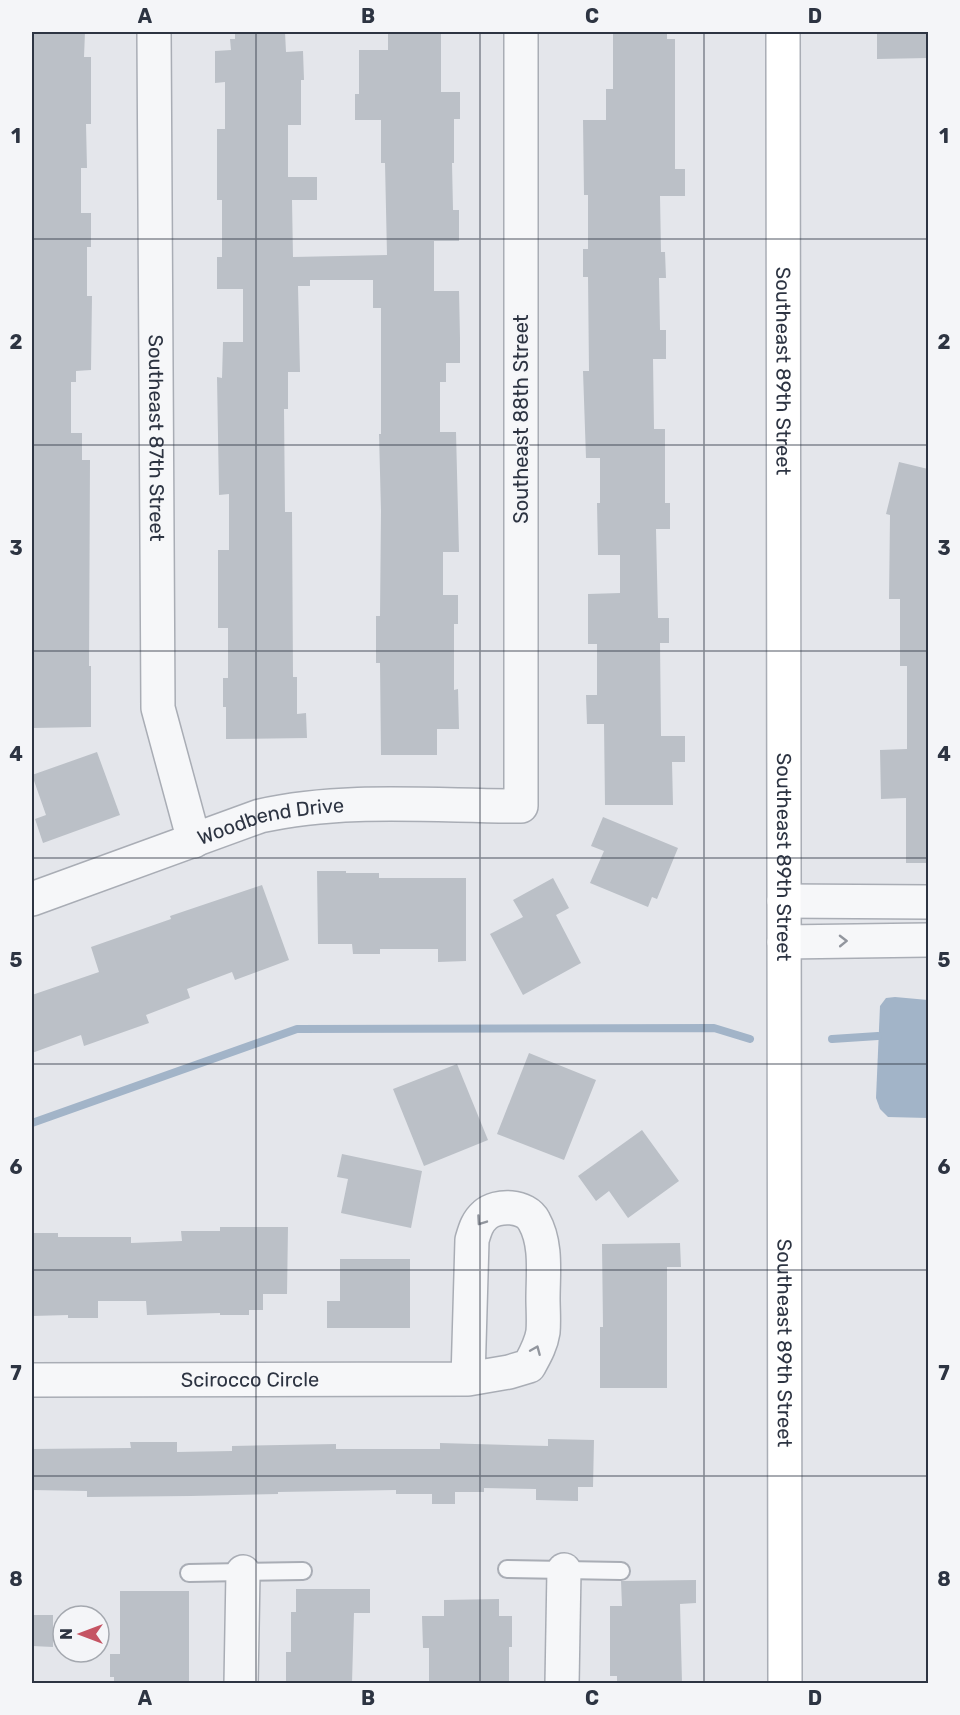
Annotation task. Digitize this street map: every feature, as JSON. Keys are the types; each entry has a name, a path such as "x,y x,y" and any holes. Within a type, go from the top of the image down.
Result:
{"street":[{"name":"Southeast 87th Street","path":"154,32 158,708 194,841"},
{"name":"Southeast 88th Street","path":"521,32 521,806"},
{"name":"Southeast 89th Street","path":"783,32 785,1683"},
{"name":"Woodbend Drive","path":"32,899 260,816 306,807 334,805 521,806"},
{"path":"784,901 928,902"},
{"path":"784,942 928,940"},
{"name":"Scirocco Circle","path":"32,1380 468,1379 529,1366 538,1351 543,1331 543,1250 539,1231 533,1218 521,1210 496,1209 486,1213 478,1223 472,1240 468,1379"},
{"path":"562,1683 564,1570"},
{"path":"241,1683 243,1572"}],"lane":[{"path":"507,1569 621,1571"},
{"path":"189,1573 303,1571"}],"water":[{"path":"886,998 928,1000 928,1118 888,1117 880,1109 876,1098 880,1006"}],"building":[{"path":"32,32 85,32 84,57 91,57 91,124 86,124 87,168 81,168 81,213 91,213 91,247 87,247 87,296 92,296 91,370 76,371 76,382 71,382 71,433 82,433 82,460 90,460 91,727 32,728"},
{"path":"235,32 285,32 286,52 303,51 301,125 288,125 288,177 317,177 317,200 292,200 293,257 387,255 385,163 381,163 381,120 355,120 355,94 359,94 359,50 388,50 388,32 441,32 441,92 460,92 460,119 454,119 454,163 452,163 453,210 459,210 459,241 434,241 434,291 459,291 460,363 446,363 446,382 440,382 440,432 456,432 459,552 443,552 443,595 458,595 458,624 454,624 454,690 458,689 459,729 437,729 437,755 381,755 380,663 376,663 376,616 380,616 381,308 373,308 373,280 310,280 310,286 298,286 300,372 288,372 288,409 284,409 285,512 292,512 293,677 297,677 297,714 306,713 307,738 226,739 223,678 228,678 228,628 218,628 218,550 229,550 229,494 219,495 217,377 222,378 223,342 243,342 243,289 217,289 217,257 222,257 222,200 217,200 217,129 225,129 225,82 215,83 215,51 231,50 230,39 235,39"},
{"path":"613,32 667,32 667,39 675,39 675,169 685,169 685,196 660,196 661,252 665,252 666,278 659,278 660,330 666,330 666,359 653,359 654,429 665,429 665,503 670,503 670,529 656,529 658,618 669,618 669,643 660,643 661,736 685,736 685,762 672,762 673,805 605,805 604,724 587,724 586,695 597,695 597,644 588,644 588,594 620,593 620,555 598,555 597,503 600,503 600,458 586,458 583,371 589,371 588,277 583,277 583,249 588,249 588,195 584,195 583,120 606,120 606,89 613,89"},
{"path":"877,32 928,32 928,58 877,59"},
{"path":"899,462 928,469 928,863 906,863 906,798 881,799 880,750 907,749 907,666 900,666 900,599 889,599 890,515 886,514"},
{"path":"97,752 120,815 43,843 35,819 46,815 32,775"},
{"path":"603,817 678,848 657,899 652,897 648,907 590,883 604,851 591,846"},
{"path":"317,871 379,873 379,878 466,878 466,961 438,962 438,949 380,949 380,954 353,954 352,944 318,944"},
{"path":"553,878 569,908 556,915 581,963 523,995 490,934 523,917 513,900"},
{"path":"262,885 289,960 235,980 232,972 187,989 190,998 146,1015 149,1023 84,1046 81,1035 32,1053 32,995 99,972 91,947 171,919 170,916"},
{"path":"529,1053 596,1080 564,1160 497,1134"},
{"path":"457,1064 488,1140 424,1166 393,1089"},
{"path":"642,1130 679,1181 628,1218 609,1191 596,1201 578,1176"},
{"path":"342,1154 422,1171 411,1228 341,1213 348,1179 337,1177"},
{"path":"220,1227 288,1227 287,1294 263,1294 263,1310 249,1310 249,1315 220,1315 220,1313 147,1315 146,1301 98,1301 98,1318 68,1318 68,1315 32,1316 32,1233 58,1233 58,1237 131,1237 131,1243 182,1241 181,1231 220,1231"},
{"path":"680,1243 681,1267 667,1267 667,1388 600,1388 600,1327 603,1327 602,1244"},
{"path":"340,1259 410,1259 410,1328 327,1328 327,1301 340,1301"},
{"path":"548,1439 594,1440 593,1487 578,1487 578,1501 536,1500 536,1489 484,1488 484,1492 455,1492 455,1504 432,1504 432,1494 396,1494 396,1490 87,1497 87,1491 32,1490 32,1449 131,1448 130,1442 177,1442 177,1452 232,1451 232,1446 336,1444 336,1449 440,1449 440,1443 548,1446"},
{"path":"696,1580 696,1603 680,1604 682,1683 617,1683 617,1676 610,1676 610,1606 622,1606 621,1581"},
{"path":"296,1589 370,1589 370,1613 354,1613 352,1683 286,1683 286,1652 291,1652 291,1612 296,1612"},
{"path":"120,1591 189,1591 189,1683 114,1683 114,1677 110,1677 111,1654 120,1654"},
{"path":"499,1599 499,1616 512,1616 509,1683 429,1683 429,1648 423,1648 422,1616 444,1616 444,1600"},
{"path":"32,1615 51,1615 51,1647 32,1646"}],"waterway":[{"path":"32,1123 297,1029 714,1028 750,1039"},
{"path":"832,1039 878,1036"}]}
